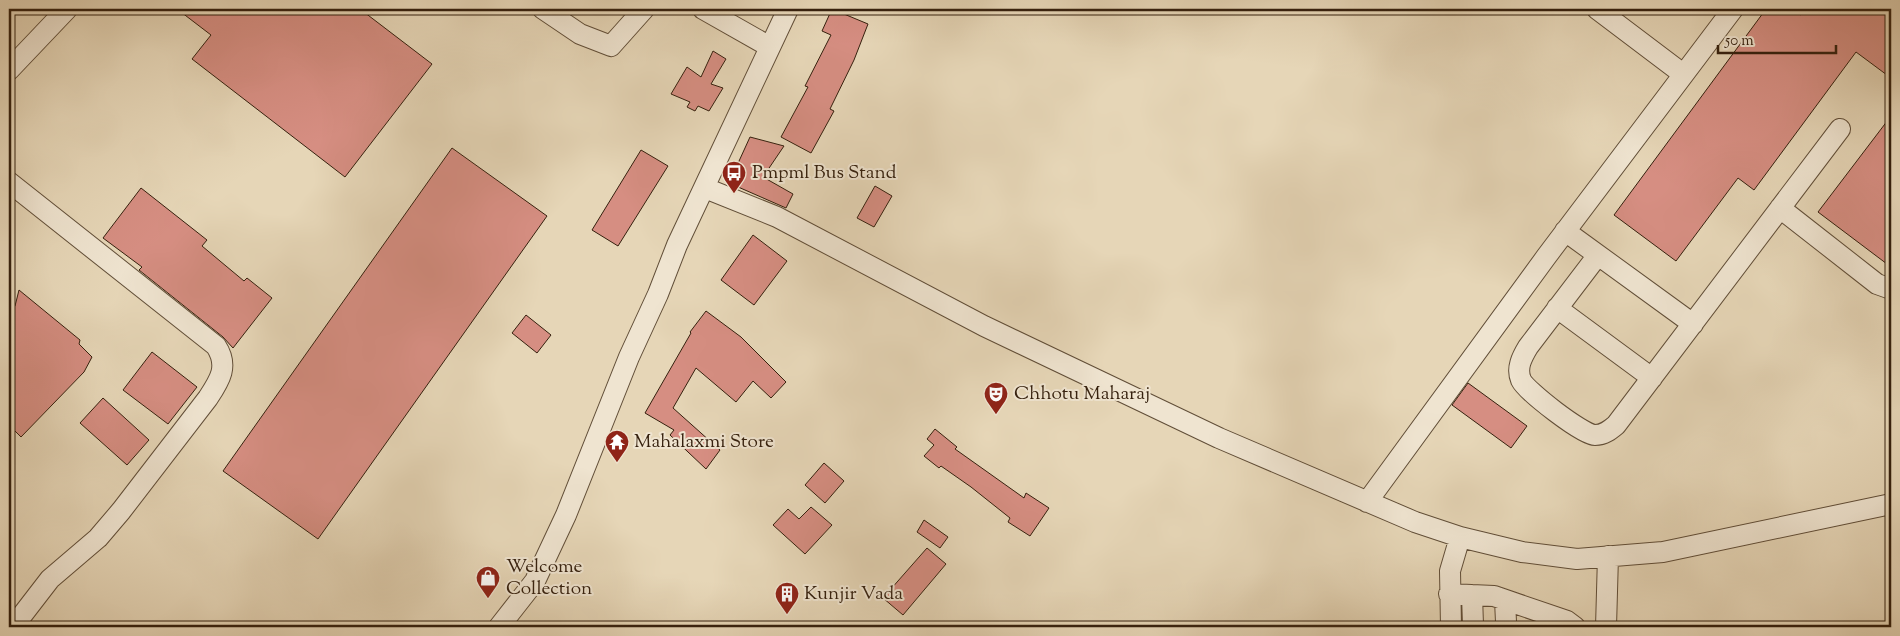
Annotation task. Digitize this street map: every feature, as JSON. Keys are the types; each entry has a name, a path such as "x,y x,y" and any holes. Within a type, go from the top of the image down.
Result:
{"street":[{"path":"9,70 67,9"},
{"path":"543,9 580,34 611,46 644,9"},
{"path":"703,9 770,46"},
{"path":"499,627 535,580 566,516 629,357 704,188 788,9"},
{"path":"1596,9 1683,74"},
{"path":"1367,502 1565,231 1733,9"},
{"path":"1598,255 1522,356 1519,370 1524,386 1582,430 1594,435 1606,433 1616,426 1840,129"},
{"path":"9,182 216,346 223,364 219,382 122,511 98,538 50,579 13,627"},
{"path":"704,188 777,217 984,326 1210,434 1414,522 1460,537 1540,554 1577,559 1663,552 1891,504"},
{"path":"1780,208 1877,284 1891,289"},
{"path":"1565,231 1693,324"},
{"path":"1557,308 1652,378"},
{"path":"1451,627 1450,571 1460,537"},
{"path":"1606,627 1608,556"},
{"path":"1449,594 1494,596 1567,622 1575,627"},
{"path":"1472,595 1474,625"},
{"path":"1505,600 1506,622"}],"building":[{"path":"177,9 360,9 432,64 345,177 192,59 211,35"},
{"path":"832,9 868,24 854,60 830,109 834,111 811,153 781,137 808,87 805,86 831,35 822,31"},
{"path":"1766,9 1793,9 1801,15 1805,9 1891,9 1891,78 1856,52 1754,190 1738,178 1676,261 1614,215"},
{"path":"713,51 726,59 711,84 723,88 709,111 698,106 695,111 687,107 690,102 671,94 687,67 701,77"},
{"path":"1891,116 1891,267 1818,212"},
{"path":"750,137 784,146 763,177 793,194 786,208 729,183"},
{"path":"452,148 547,216 318,539 223,471"},
{"path":"641,150 668,166 618,246 592,230"},
{"path":"875,186 892,196 874,227 857,218"},
{"path":"141,188 207,240 202,246 244,281 247,278 272,298 233,348 223,337 139,270 142,267 103,238"},
{"path":"753,235 787,261 754,305 721,280"},
{"path":"19,290 80,340 79,344 92,357 84,372 21,437 9,425 9,313 15,306"},
{"path":"706,311 741,337 786,382 771,398 753,381 736,402 696,368 673,408 720,450 706,469 670,435 674,430 645,413 690,332"},
{"path":"526,315 551,335 537,353 512,333"},
{"path":"152,352 197,387 168,424 123,390"},
{"path":"1468,383 1527,426 1511,448 1452,405"},
{"path":"103,398 149,440 127,465 80,423"},
{"path":"935,429 957,447 955,449 1024,498 1026,493 1049,508 1030,536 1008,522 1010,518 971,487 941,466 939,468 924,456 934,445 927,439"},
{"path":"824,463 844,481 825,503 805,485"},
{"path":"811,507 832,525 805,554 773,525 788,509 799,519"},
{"path":"924,520 948,537 940,548 917,532"},
{"path":"927,548 946,564 903,615 883,598"}],"place":[{"name":"Pmpml Bus Stand","path":"734,194"},
{"name":"Chhotu Maharaj","path":"996,415"},
{"name":"Mahalaxmi Store","path":"617,463"},
{"name":"Welcome Collection","path":"488,599"},
{"name":"Kunjir Vada","path":"787,615"}]}
